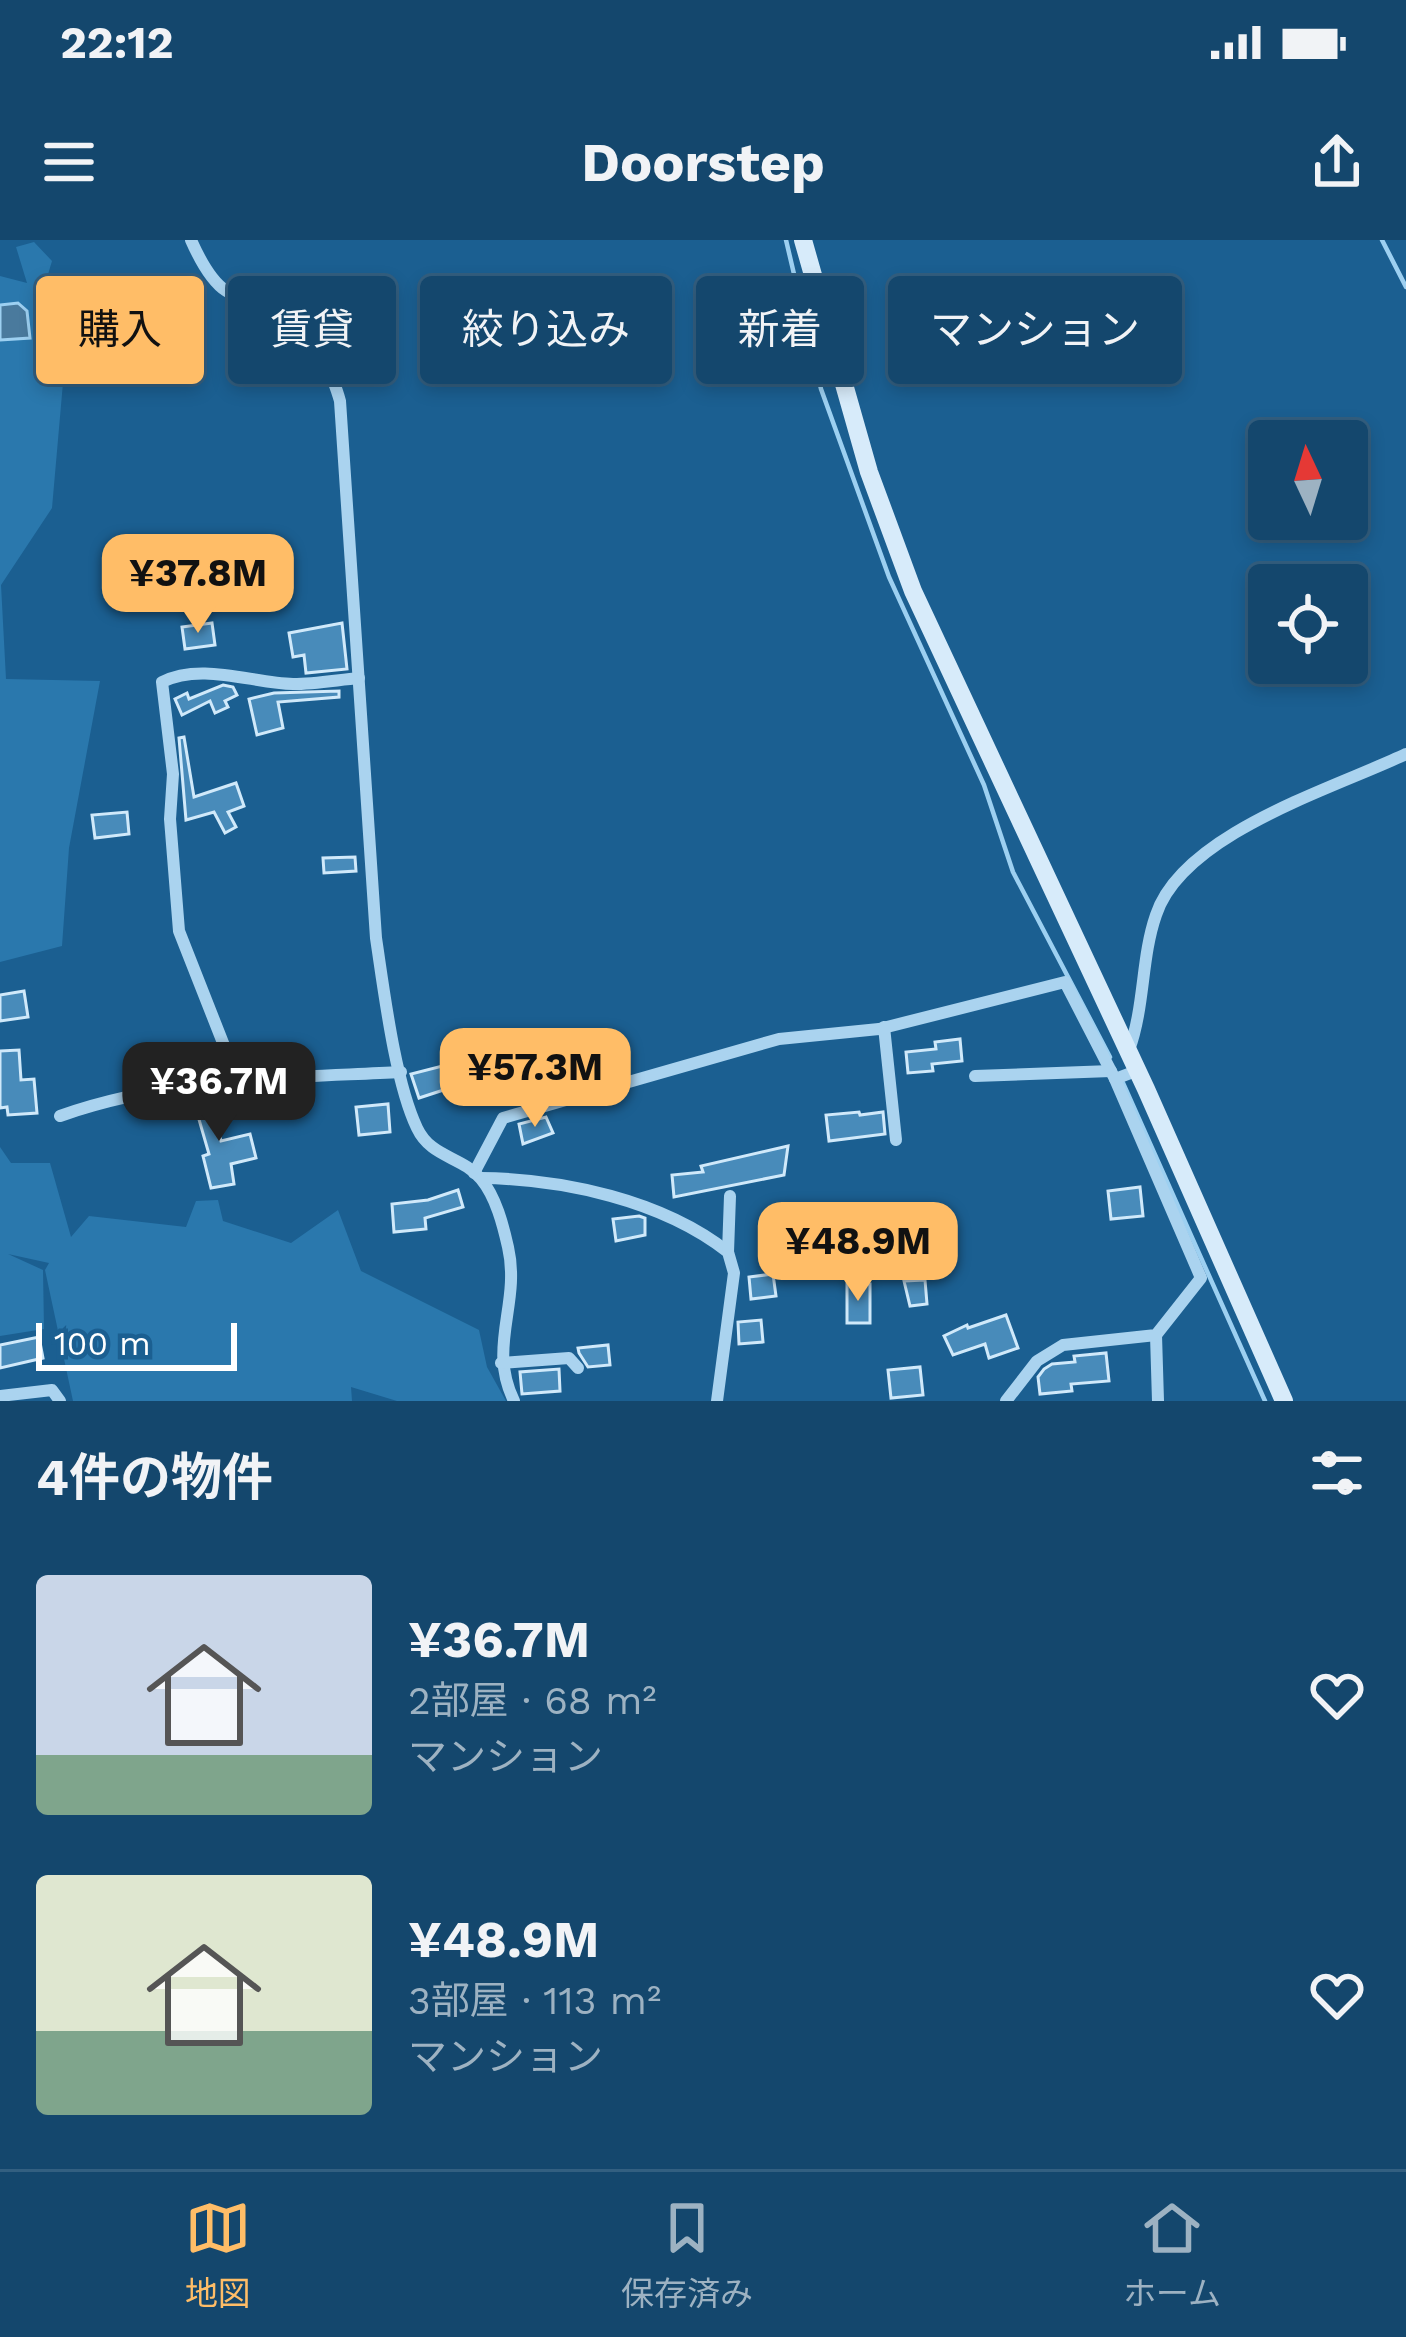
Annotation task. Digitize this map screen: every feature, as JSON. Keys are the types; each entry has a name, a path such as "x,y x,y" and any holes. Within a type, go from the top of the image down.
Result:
{"street":[{"path":"191,240 206,274 224,292 235,298 274,297 293,304 332,375 340,401 376,938 401,1072 417,1128 433,1151 477,1175 562,1185 654,1210 728,1252"},
{"path":"803,240 869,472 913,591 1122,1071 1284,1401"},
{"path":"238,1081 179,931 170,819 172,774 162,682 173,676 218,674 295,684 359,678"},
{"path":"1122,1071 1136,1030 1156,914 1172,884 1202,855 1258,820 1406,754"},
{"path":"477,1175 503,1118 778,1039 884,1033 1065,982 1122,1071 1201,1278 1156,1335 1157,1401"},
{"path":"884,1033 896,1140"},
{"path":"975,1076 1122,1071"},
{"path":"60,1116 155,1088 401,1072"},
{"path":"477,1175 494,1201 512,1276 500,1350 503,1380 514,1401"},
{"path":"717,1401 734,1273 728,1252 730,1196"},
{"path":"1006,1401 1036,1360 1063,1345 1156,1335"},
{"path":"501,1363 568,1358 578,1368"},
{"path":"0,1396 52,1390 60,1401"}],"shaded area":[{"path":"34,242 52,261 48,276 36,276 36,384 63,384 52,508 1,585 6,679 100,681 69,848 62,946 0,962 0,276 27,283 16,247"},
{"path":"18,303 27,311 30,338 0,340 0,305"},
{"path":"0,1147 11,1163 50,1163 71,1237 89,1216 186,1227 196,1201 218,1200 223,1221 291,1243 338,1210 361,1271 479,1330 487,1367 506,1401 397,1401 351,1387 352,1401 73,1401 45,1270 49,1263 8,1254 43,1270 44,1329 0,1336"}],"building":[{"path":"212,623 215,645 185,649 182,627"},
{"path":"342,623 347,669 306,673 304,655 293,657 289,633"},
{"path":"223,685 233,687 237,695 225,701 228,707 215,713 210,701 182,715 175,699 187,693 189,699"},
{"path":"339,691 339,697 278,702 283,728 257,735 249,699 274,693"},
{"path":"184,737 194,797 236,783 244,806 228,812 236,827 225,833 214,812 186,820 179,738"},
{"path":"127,812 129,834 95,838 92,815"},
{"path":"355,857 356,871 324,873 323,858"},
{"path":"24,991 28,1017 0,1021 0,995"},
{"path":"960,1039 962,1061 908,1073 906,1052 936,1049 935,1042"},
{"path":"19,1050 21,1080 34,1079 37,1113 8,1115 7,1107 0,1108 0,1051"},
{"path":"458,1062 465,1083 419,1098 411,1074"},
{"path":"209,1096 221,1141 250,1134 256,1158 231,1164 234,1184 211,1188 203,1156 209,1154 196,1109 182,1110 182,1098"},
{"path":"388,1104 390,1132 359,1135 356,1107"},
{"path":"883,1112 885,1134 829,1141 826,1115"},
{"path":"546,1117 553,1133 523,1144 519,1124"},
{"path":"788,1146 784,1175 674,1197 672,1175 703,1172 701,1166"},
{"path":"1140,1187 1143,1216 1111,1219 1108,1191"},
{"path":"458,1190 463,1207 425,1218 426,1229 394,1232 392,1204"},
{"path":"645,1218 645,1235 616,1241 613,1219"},
{"path":"773,1274 776,1296 751,1299 749,1277"},
{"path":"925,1280 927,1304 910,1306 904,1281"},
{"path":"847,1284 870,1284 870,1323 847,1323"},
{"path":"1006,1315 1018,1348 989,1358 985,1344 953,1355 944,1336"},
{"path":"761,1320 763,1342 739,1344 738,1322"},
{"path":"39,1337 43,1358 0,1368 0,1345"},
{"path":"608,1345 610,1365 588,1367 578,1348"},
{"path":"1106,1353 1109,1381 1071,1384 1072,1391 1040,1394 1038,1377 1052,1364"},
{"path":"920,1367 923,1395 891,1398 888,1370"},
{"path":"559,1369 560,1391 522,1394 520,1372"}],"waterway":[{"path":"786,240 821,389 889,577 984,785 1013,872 1110,1057"},
{"path":"1382,240 1406,287"},
{"path":"1123,1083 1265,1401"}]}
